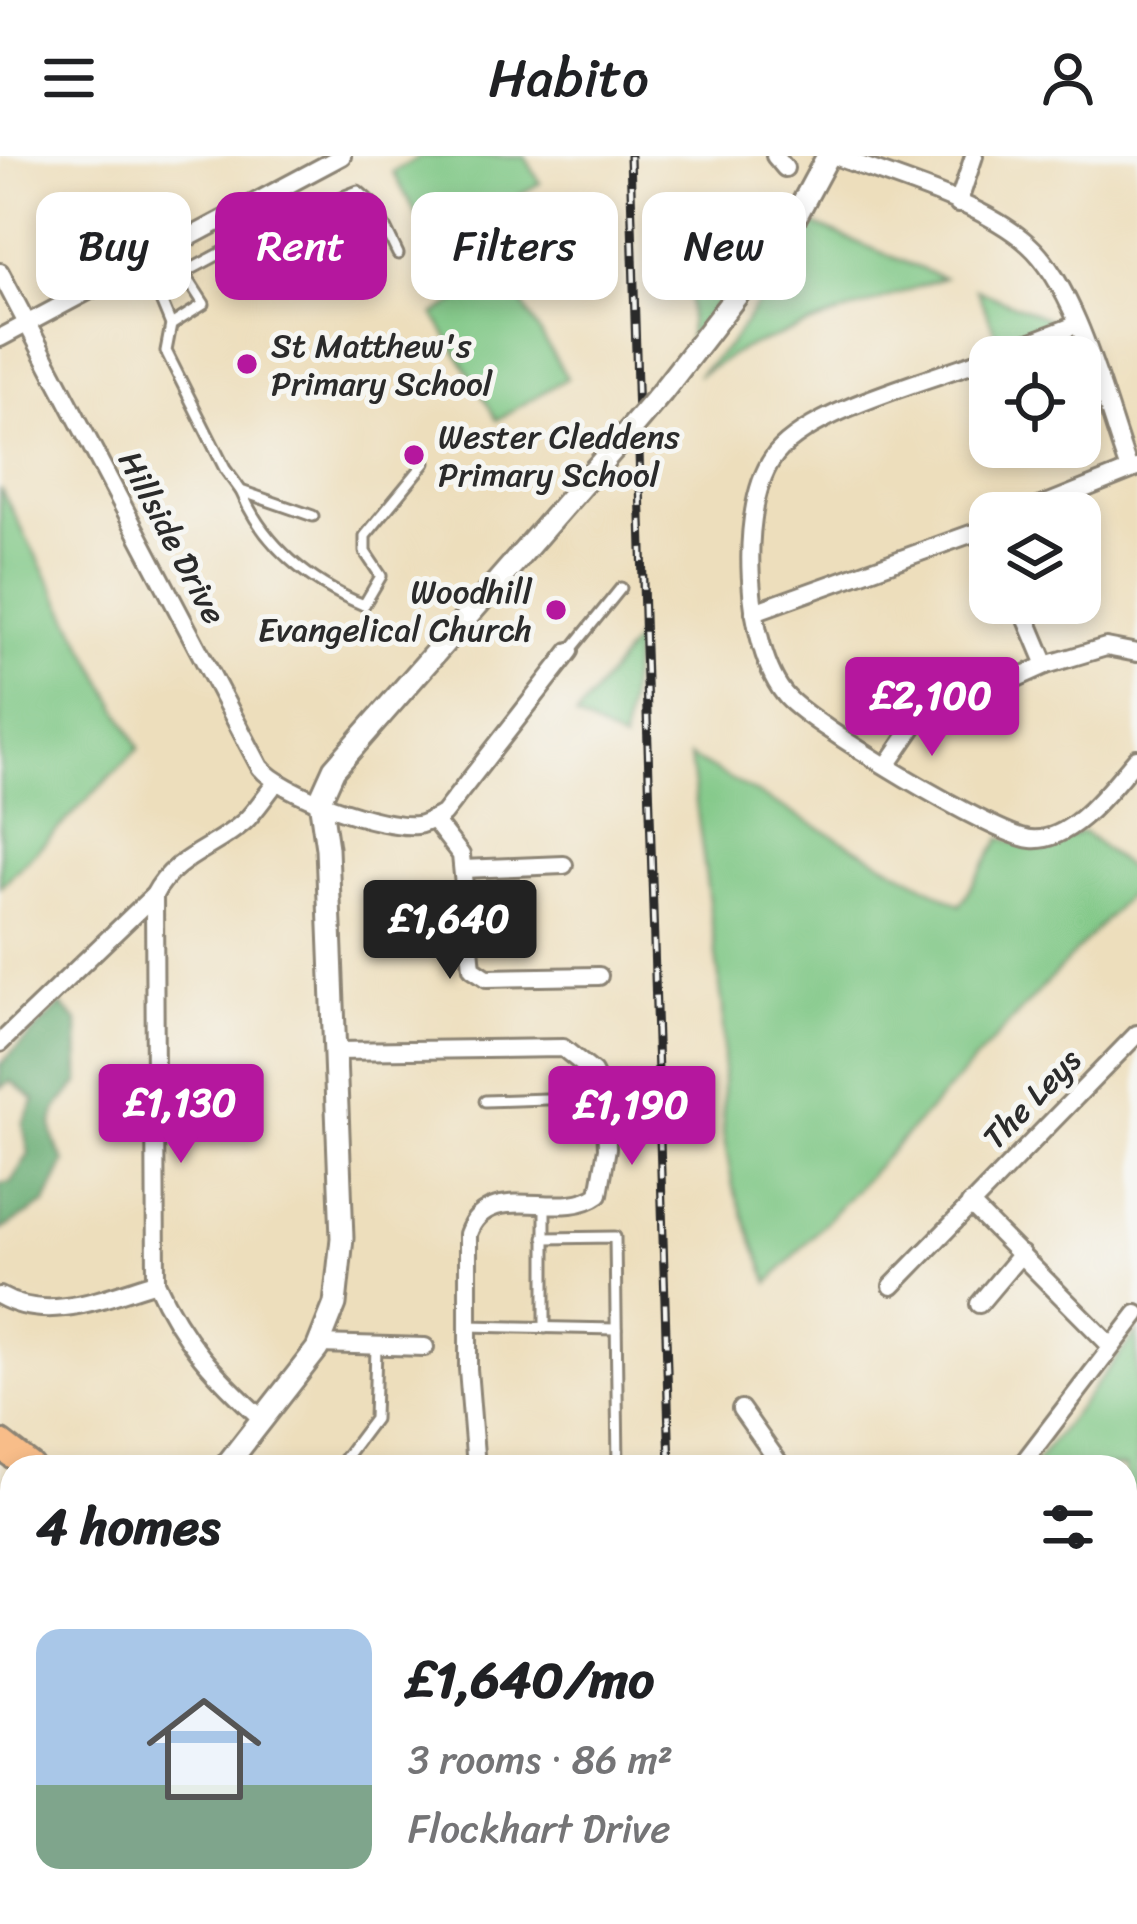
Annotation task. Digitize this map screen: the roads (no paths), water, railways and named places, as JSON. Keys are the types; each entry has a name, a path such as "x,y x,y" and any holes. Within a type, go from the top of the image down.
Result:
{"street":[{"path":"276,192 342,156"},
{"path":"234,1455 319,1344 335,1304 342,1238 327,848 320,800 334,770 662,392 791,225 831,156 958,204 1028,244 1057,284 1133,469 1076,492"},
{"path":"958,204 974,156"},
{"name":"Hillside Drive","path":"0,272 260,767 274,784"},
{"path":"0,338 71,300"},
{"path":"1046,336 1076,325"},
{"path":"969,365 816,420 775,455 754,500 754,612 762,658 787,697 888,764 994,825 1032,839 1058,832 1094,806 1137,758"},
{"path":"754,612 969,535"},
{"path":"1029,624 1046,665"},
{"path":"888,764 916,722 1046,665 1106,647 1137,652"},
{"path":"0,1043 196,850 244,823 274,784 383,821 418,825 443,814 571,651"},
{"path":"433,819 461,855 472,968 487,978 599,976"},
{"path":"463,869 564,865"},
{"path":"154,895 156,1282 176,1328 205,1367 262,1420"},
{"name":"The Leys","path":"892,1286 1137,1034"},
{"path":"335,1051 563,1048 592,1072 605,1097 607,1148 599,1194 570,1204 489,1207 474,1216 468,1234 467,1327 475,1455"},
{"path":"970,1204 1111,1346"},
{"path":"979,1304 1021,1254"},
{"path":"0,1297 22,1309 57,1310 156,1282"},
{"path":"1029,1455 1137,1313"},
{"path":"319,1344 424,1347"},
{"path":"741,1409 774,1455"}],"lane":[{"path":"387,232 398,254"},
{"path":"172,325 204,304 184,273 215,256"},
{"path":"161,300 172,325 166,351 257,530 275,548 364,605 381,576 365,552 365,536 425,463"},
{"path":"241,491 313,516"},
{"path":"571,651 621,588"},
{"path":"485,1101 605,1097"},
{"path":"544,1204 545,1328"},
{"path":"544,1238 615,1237 618,1455"},
{"path":"467,1327 616,1329"},
{"path":"347,1455 374,1420 376,1347"}],"railway":[{"path":"630,156 670,1455"}],"place":[{"name":"St Matthew's Primary School","path":"247,364"},
{"name":"Wester Cleddens Primary School","path":"414,455"},
{"name":"Woodhill Evangelical Church","path":"556,610"}]}
